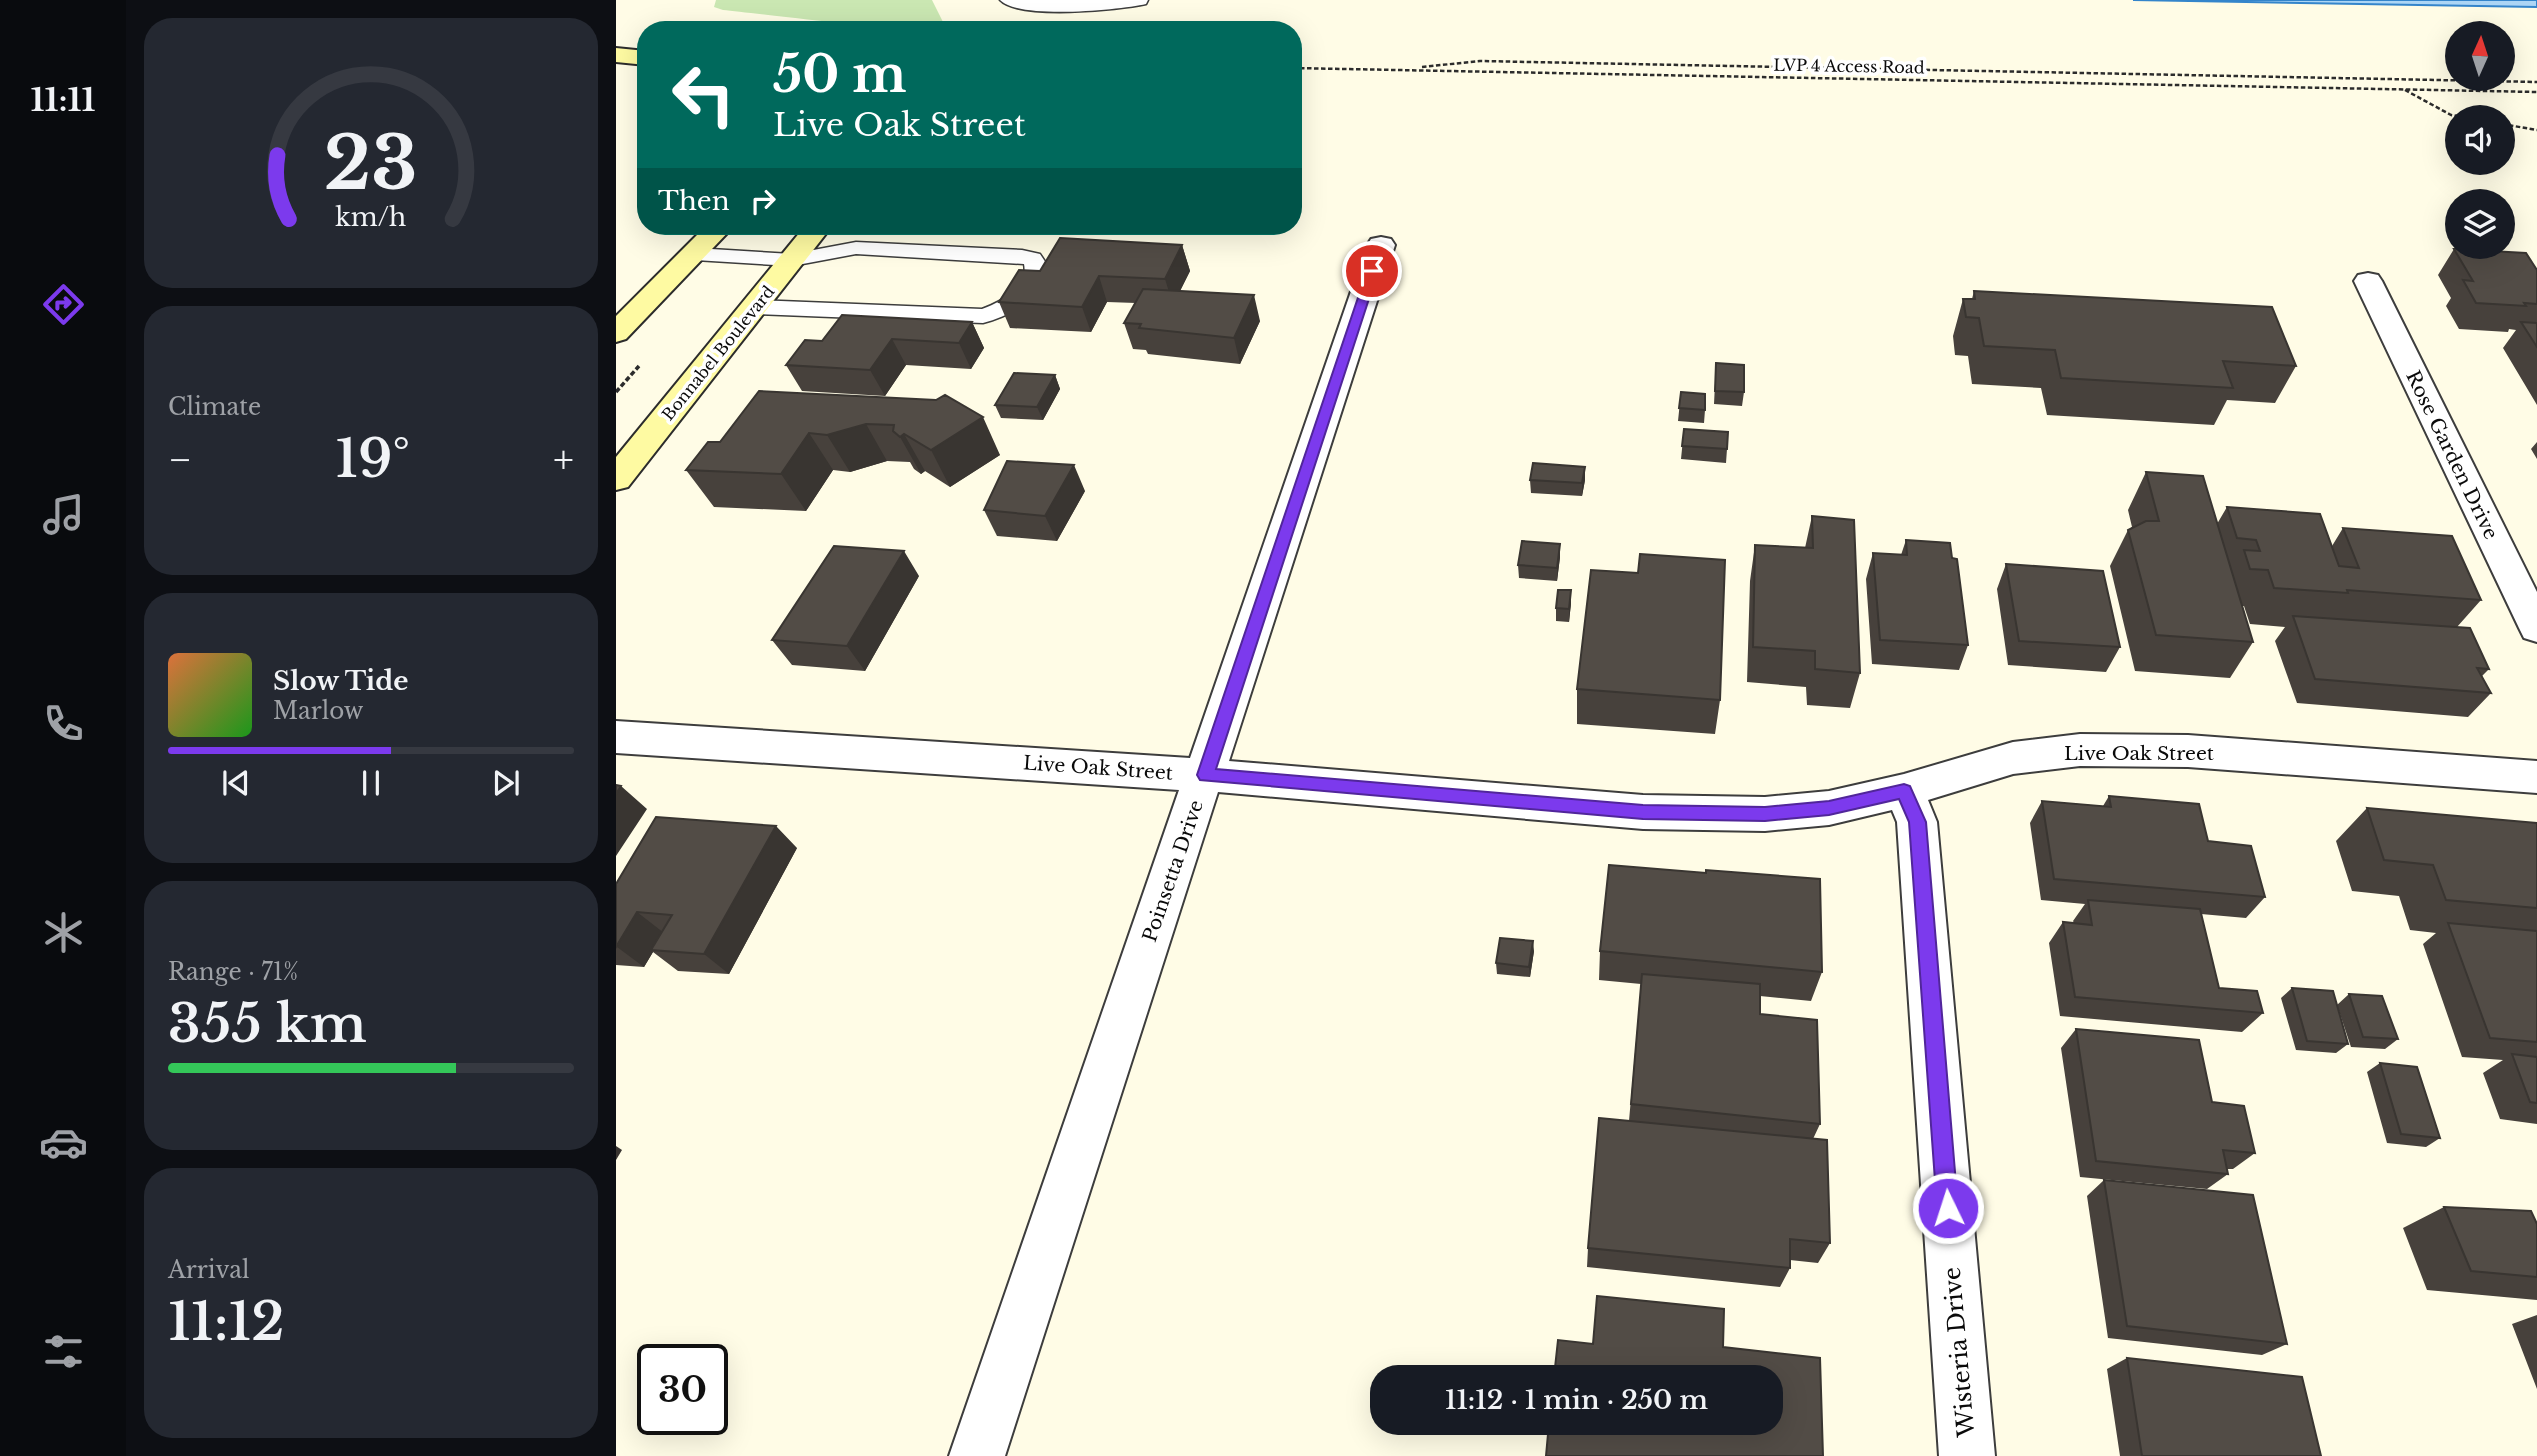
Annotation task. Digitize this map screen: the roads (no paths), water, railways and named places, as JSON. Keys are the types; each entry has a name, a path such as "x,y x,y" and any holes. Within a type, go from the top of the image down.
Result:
{"street":[{"path":"616,49 637,49"},
{"path":"616,55 637,57"},
{"path":"616,333 713,235"},
{"name":"Bonnabel Boulevard","path":"616,479 812,235"},
{"name":"Poinsetta Drive","path":"977,1456 1381,245"},
{"name":"Rose Garden Drive","path":"2368,281 2537,628"},
{"name":"Live Oak Street","path":"616,737 1205,775 1643,812 1765,814 1829,808 1904,791 2014,758 2080,750 2188,751 2537,777"},
{"name":"Wisteria Drive","path":"1904,791 1917,822 1968,1456"}],"lane":[{"path":"1008,0 1028,4 1122,4 1140,0"},
{"path":"695,254 792,260 839,250 894,249 1022,256 1032,258 1037,266 1036,274 1018,299 1002,310 983,316 754,307"}],"water":[{"path":"2133,0 2537,0 2537,7"}]}
